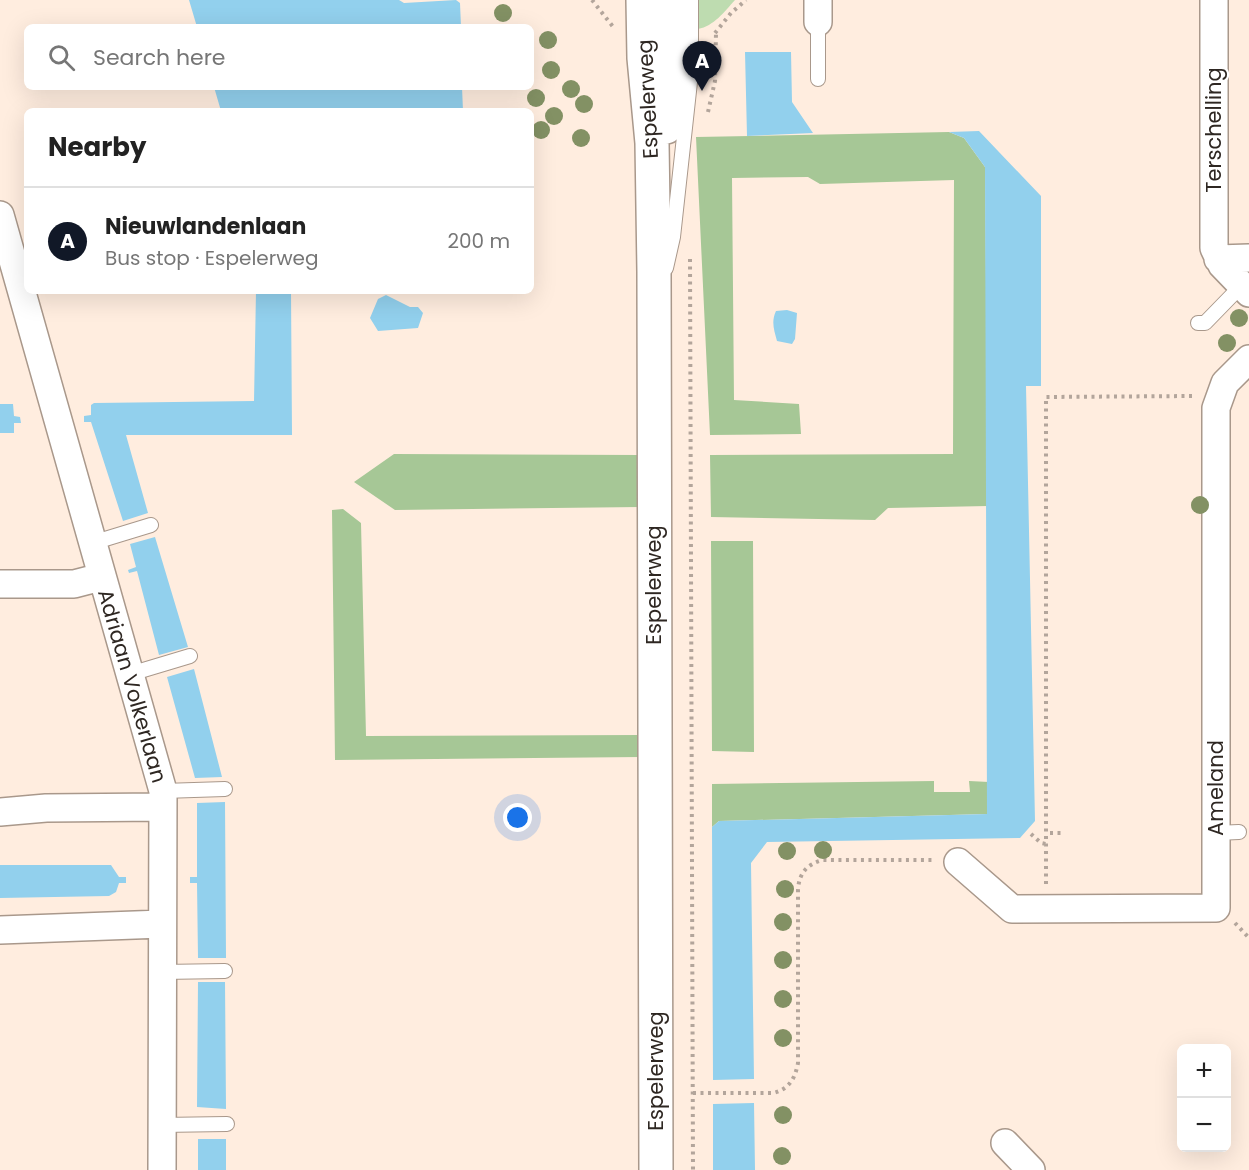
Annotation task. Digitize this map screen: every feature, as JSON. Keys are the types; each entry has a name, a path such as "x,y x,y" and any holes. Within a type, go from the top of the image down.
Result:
{"main road":[{"name":"Espelerweg","path":"643,0 644,58 652,143 654,272 656,1170"},
{"name":"Espelerweg","path":"670,1170 678,261 666,148 673,0"}],"street":[{"name":"Terschelling","path":"1214,0 1214,248 1218,259"},
{"name":"Adriaan Volkerlaan","path":"0,215 4,246 130,674 163,799 162,1170"},
{"path":"1218,259 1249,258"},
{"path":"1218,259 1245,290"},
{"path":"1208,394 1228,380 1249,359"},
{"name":"Ameland","path":"958,862 1011,909 1216,908 1227,832 1215,414 1208,394"},
{"path":"0,584 74,584 101,577"},
{"path":"0,812 163,799"},
{"path":"0,930 162,924"},
{"path":"1005,1143 1031,1170"}],"lane":[{"name":"Espelerweg","path":"678,261 674,237 691,73 691,0"},
{"path":"818,11 818,79"},
{"path":"1197,323 1205,322 1245,290"},
{"path":"92,543 151,525"},
{"path":"130,674 190,656"},
{"path":"163,799 225,789"},
{"path":"162,972 225,971"},
{"path":"161,1125 227,1124"}],"path":[{"path":"592,0 618,32"},
{"path":"707,116 715,81 716,33 730,13 746,0"},
{"path":"678,261 693,1170"},
{"path":"1046,889 1046,397 1191,397 1208,394"},
{"path":"1050,833 1064,833"},
{"path":"1031,834 1041,843 1046,844"},
{"path":"693,1093 773,1093 790,1084 796,1071 798,890 802,873 814,862 823,860 946,860 958,862"}],"green space":[{"path":"696,0 735,0 714,22 698,29"},
{"path":"949,132 964,138 985,167 988,506 888,508 875,520 711,517 710,455 953,454 954,180 820,184 808,177 732,178 734,400 799,404 801,434 710,435 696,137"},
{"path":"394,454 640,455 640,507 395,510 354,482"},
{"path":"343,509 361,523 366,736 641,735 641,757 335,760 332,510"},
{"path":"711,541 753,541 754,752 712,751"},
{"path":"934,781 934,792 970,792 969,781 989,782 987,814 719,821 712,827 712,784"}],"water":[{"path":"189,0 399,0 404,3 456,0 460,3 461,24 196,24"},
{"path":"745,52 791,52 792,102 813,133 747,136"},
{"path":"215,90 462,90 463,108 220,108"},
{"path":"979,131 1041,196 1041,386 1026,386 1035,821 1020,838 767,842 751,863 754,1079 713,1080 712,827 719,821 987,814 985,167 964,138 949,132"},
{"path":"256,294 291,294 292,435 126,435 148,513 123,521 91,422 84,422 84,416 91,415 91,405 94,403 254,401"},
{"path":"386,295 410,307 418,307 423,313 418,328 378,331 370,318 378,299"},
{"path":"787,310 797,313 795,339 792,344 777,341 774,326 776,311"},
{"path":"0,404 13,404 14,416 20,417 21,423 14,423 14,433 0,433"},
{"path":"155,537 188,647 159,655 137,571 129,573 128,570 136,567 130,544"},
{"path":"194,669 222,777 195,778 167,677"},
{"path":"225,802 226,958 198,958 197,883 190,883 190,877 197,877 197,803"},
{"path":"0,865 111,865 119,877 126,877 126,883 119,883 116,892 109,896 0,898"},
{"path":"198,982 225,982 226,1109 197,1107"},
{"path":"754,1103 755,1170 713,1170 713,1104"},
{"path":"198,1139 226,1139 226,1170 198,1170"}],"place":[{"name":"Nieuwlandenlaan","path":"702,91"}]}
